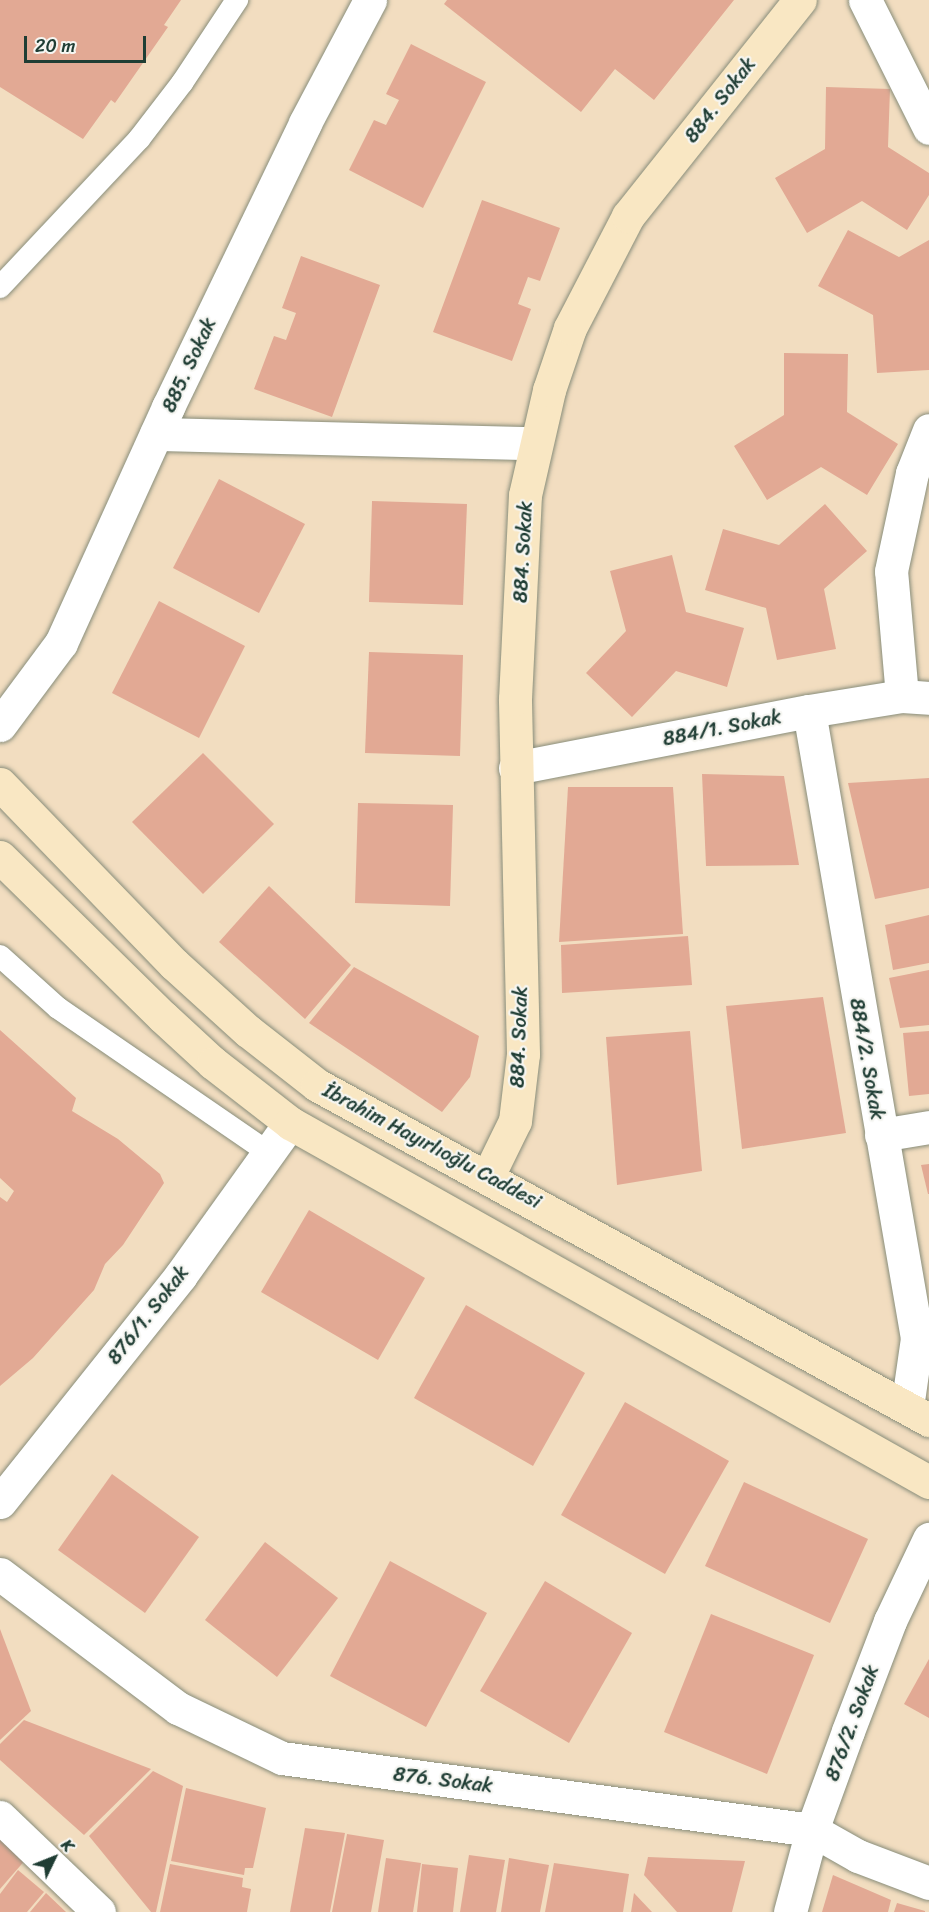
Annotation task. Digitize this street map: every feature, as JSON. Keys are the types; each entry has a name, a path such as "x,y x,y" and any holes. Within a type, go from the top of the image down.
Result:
{"street":[{"name":"885. Sokak","path":"0,725 61,643 156,434 304,123 370,0"},
{"name":"884. Sokak","path":"488,1176 515,1121 523,1054 515,768 525,495 536,444 570,328 628,216 800,0"},
{"path":"865,0 929,128"},
{"path":"915,698 891,571 912,473 929,430"},
{"path":"156,434 479,439 536,444"},
{"name":"884/1. Sokak","path":"515,768 809,711 915,698"},
{"name":"884/2. Sokak","path":"809,711 917,1338 918,1414"},
{"name":"İbrahim Hayırlıoğlu Caddesi","path":"0,784 174,964 248,1031 317,1085 488,1176 918,1414"},
{"path":"0,857 213,1064 290,1123 929,1482"},
{"path":"290,1123 317,1085"},
{"name":"876/1. Sokak","path":"0,1502 180,1275 290,1123"},
{"path":"881,1135 929,1127"},
{"name":"876/2. Sokak","path":"790,1912 812,1830 890,1621 929,1539"},
{"name":"876. Sokak","path":"0,1574 178,1708 282,1758 812,1830 858,1856 929,1883"},
{"path":"0,1817 99,1912"}],"lane":[{"path":"0,287 139,139 182,83 237,0"},
{"path":"0,956 58,1008 269,1153"}],"building":[{"path":"0,0 181,0 164,25 168,27 115,103 111,100 83,139 0,87"},
{"path":"447,0 734,0 654,100 615,69 581,112 444,4"},
{"path":"411,44 486,82 423,208 349,170 374,120 386,125 399,100 386,94"},
{"path":"826,87 890,89 888,147 929,173 929,195 907,230 862,201 807,233 775,178 825,149"},
{"path":"482,200 560,228 540,281 528,277 518,304 531,309 512,361 433,332"},
{"path":"848,230 899,257 929,240 929,370 877,373 873,315 818,286"},
{"path":"301,256 380,285 332,417 254,389 274,336 286,340 296,313 282,308"},
{"path":"784,353 848,354 847,412 898,444 867,495 821,467 767,500 734,446 784,415"},
{"path":"219,479 305,524 259,613 173,568"},
{"path":"372,501 467,504 463,605 369,602"},
{"path":"825,504 867,551 824,589 836,649 777,660 766,608 705,590 723,529 779,545"},
{"path":"672,555 686,612 744,628 727,687 676,671 632,717 586,673 626,631 610,571"},
{"path":"159,601 245,646 199,738 112,693"},
{"path":"369,652 463,655 460,756 365,753"},
{"path":"203,753 274,824 203,894 132,822"},
{"path":"702,774 784,776 799,865 706,866"},
{"path":"929,778 929,888 875,899 848,783"},
{"path":"568,787 673,787 683,934 559,942"},
{"path":"358,803 453,805 450,906 355,903"},
{"path":"269,886 351,965 305,1019 219,942"},
{"path":"929,915 929,963 893,970 885,925"},
{"path":"688,936 692,985 562,993 561,945"},
{"path":"354,967 479,1036 470,1077 442,1112 309,1023"},
{"path":"929,970 929,1025 900,1028 889,978"},
{"path":"823,997 846,1133 742,1149 726,1006"},
{"path":"0,1030 76,1098 72,1111 118,1139 160,1174 164,1183 123,1245 105,1264 94,1290 33,1358 0,1386 0,1197 7,1202 14,1191 0,1178"},
{"path":"690,1031 702,1171 617,1185 606,1037"},
{"path":"929,1031 929,1094 909,1096 903,1033"},
{"path":"929,1164 929,1194 928,1194 921,1165"},
{"path":"309,1210 425,1278 378,1360 261,1292"},
{"path":"466,1305 585,1373 533,1466 414,1398"},
{"path":"625,1402 729,1461 665,1574 561,1515"},
{"path":"112,1474 199,1537 145,1613 58,1550"},
{"path":"744,1482 868,1539 830,1623 705,1566"},
{"path":"265,1542 338,1598 277,1677 205,1620"},
{"path":"390,1561 487,1613 426,1727 330,1676"},
{"path":"545,1581 632,1633 569,1743 480,1691"},
{"path":"711,1614 814,1655 767,1774 664,1732"},
{"path":"0,1629 31,1711 0,1740"},
{"path":"929,1659 929,1718 904,1704"},
{"path":"24,1720 151,1769 84,1835 0,1760 0,1744"},
{"path":"153,1771 183,1786 156,1912 151,1912 89,1836"},
{"path":"186,1788 266,1808 253,1868 245,1868 244,1875 171,1861"},
{"path":"305,1828 345,1833 330,1912 290,1912"},
{"path":"0,1834 27,1858 0,1889"},
{"path":"347,1834 384,1840 371,1912 332,1912"},
{"path":"469,1855 505,1860 496,1912 460,1912"},
{"path":"648,1857 745,1861 732,1912 677,1912 644,1875"},
{"path":"386,1858 421,1863 413,1912 378,1912"},
{"path":"509,1858 549,1865 540,1912 501,1912"},
{"path":"554,1863 629,1874 623,1912 545,1912"},
{"path":"170,1864 243,1878 242,1887 251,1889 247,1912 160,1912"},
{"path":"422,1864 458,1868 453,1912 417,1912"},
{"path":"18,1870 44,1892 27,1912 0,1912 0,1894"},
{"path":"833,1875 891,1900 888,1912 822,1912"},
{"path":"46,1893 66,1912 30,1912"},
{"path":"634,1893 652,1912 631,1912"},
{"path":"897,1903 925,1911 925,1912 894,1912"}]}
